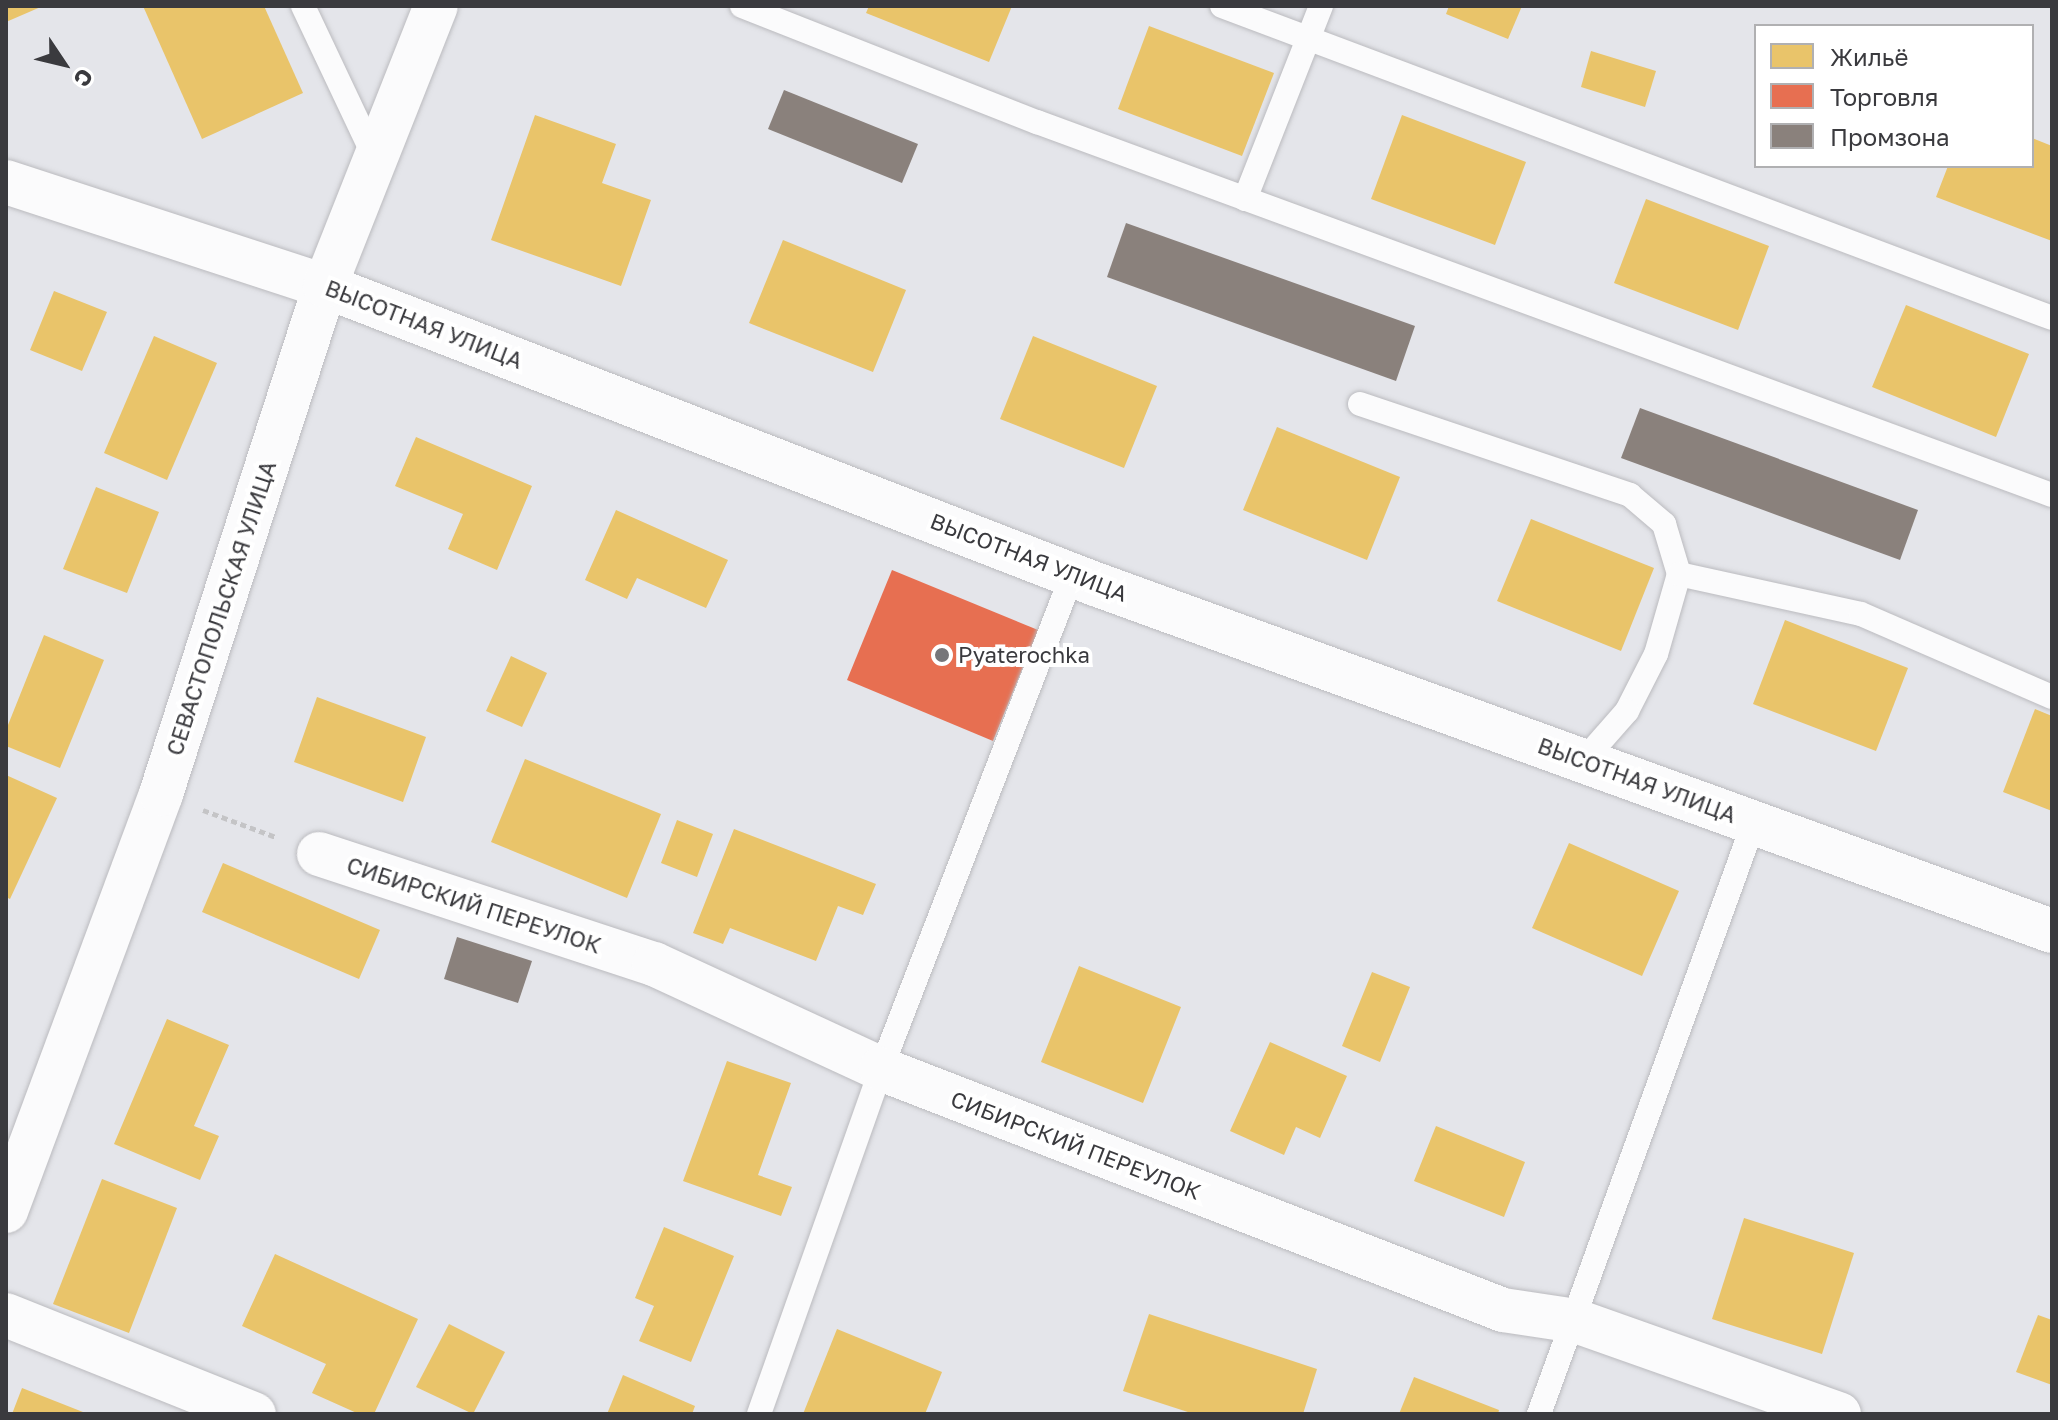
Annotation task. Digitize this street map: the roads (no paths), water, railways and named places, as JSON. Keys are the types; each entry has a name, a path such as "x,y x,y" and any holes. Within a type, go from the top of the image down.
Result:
{"street":[{"name":"СЕВАСТОПОЛЬСКАЯ УЛИЦА","path":"6,1211 161,794 325,286 436,6"},
{"name":"ВЫСОТНАЯ УЛИЦА","path":"6,182 325,286 1073,573 2052,931"},
{"name":"СИБИРСКИЙ ПЕРЕУЛОК","path":"319,854 654,964 881,1069 1503,1310 1576,1321 1839,1414"},
{"path":"6,1315 254,1414"}],"lane":[{"path":"303,6 375,158"},
{"path":"742,6 1245,199 2052,495"},
{"path":"1222,6 2052,318"},
{"path":"1245,199 1321,6"},
{"path":"1360,404 1630,495 1664,524 1679,574 1656,654 1634,697 1584,760"},
{"path":"759,1414 881,1069 1073,573"},
{"path":"1679,574 1861,614 2052,697"},
{"path":"1539,1414 1576,1321 1754,822"}],"place":[{"name":"Pyaterochka","path":"942,655"}]}
